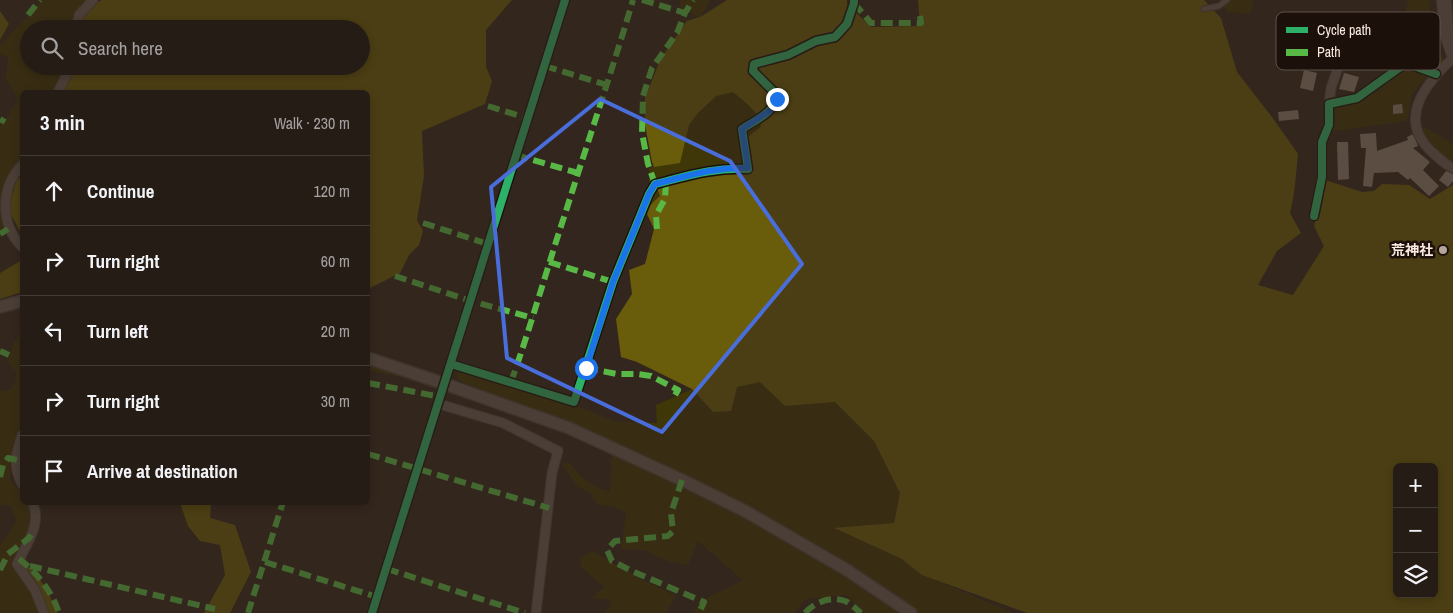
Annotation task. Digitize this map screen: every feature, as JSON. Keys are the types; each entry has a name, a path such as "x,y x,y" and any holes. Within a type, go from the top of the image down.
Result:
{"main road":[{"path":"1447,7 1446,31 1453,52"}],"street":[{"path":"78,20 79,15 93,0"},
{"path":"372,613 565,0"},
{"path":"451,364 574,402 613,282 649,194 655,184 699,172 728,168 748,168 742,129 771,110 777,99 776,94 753,71 754,64 788,55 816,41 835,37 847,24 854,0"},
{"path":"1453,58 1436,74 1422,94 1417,106 1416,128 1425,146 1445,164 1453,168"},
{"path":"1314,216 1322,178 1322,142 1329,125 1329,104 1336,70"},
{"path":"1329,104 1357,98 1396,70"},
{"path":"1425,70 1436,74"},
{"path":"59,90 66,75"},
{"path":"20,168 10,180 4,193 4,212 12,238 20,245"},
{"path":"0,307 20,302"},
{"path":"370,359 569,428 715,496 847,570 911,613"},
{"path":"439,404 503,423 558,451 551,482 536,613"},
{"path":"20,441 16,454 16,471 20,480"},
{"path":"34,505 36,525 17,564 35,590 44,613"}],"lane":[{"path":"1204,9 1219,6 1227,0"}],"highlighted area":[{"path":"600,99 730,161 802,264 662,432 507,358 491,187"}],"shaded area":[{"path":"41,0 90,0 78,20 25,20"},
{"path":"102,0 512,0 486,30 486,67 492,81 485,104 422,131 424,176 417,220 423,231 419,245 409,255 400,273 370,288 370,90 64,90 70,75 370,75 370,20 81,20 90,6"},
{"path":"680,0 709,1 702,16 696,16 680,7"},
{"path":"727,0 847,0 847,4 871,27 920,26 918,0 1204,0 1221,18 1237,72 1298,154 1290,213 1301,233 1277,251 1258,285 1293,295 1324,246 1314,226 1325,180 1362,192 1374,191 1382,184 1409,185 1430,199 1453,185 1453,613 1027,613 922,575 902,559 834,528 894,523 900,493 874,441 835,402 785,406 760,382 737,387 731,411 713,412 692,389 637,362 621,357 616,319 632,294 629,270 645,264 654,229 647,214 650,205 660,196 656,185 700,175 705,166 744,168 749,136 761,127 755,112 733,92 716,96 697,114 689,125 680,163 654,167 645,125 645,98 661,58 687,21 702,16"},
{"path":"1219,0 1254,0 1250,13 1227,12"},
{"path":"1408,0 1430,0 1430,12 1405,12"},
{"path":"0,11 9,24 0,40"},
{"path":"20,25 20,75 64,75 56,90 20,90 20,163 9,175 3,192 4,228 0,230 0,126 5,122 18,99 6,79 8,57 0,54 0,45"},
{"path":"1440,54 1444,61 1440,64"},
{"path":"1403,70 1415,70 1428,75 1412,94 1407,121 1333,131 1332,103 1363,101"},
{"path":"734,90 762,112 764,123 750,176 659,202 652,203 649,201 649,169 667,152 705,103 715,96"},
{"path":"1419,126 1436,133 1453,145 1453,168 1425,139"},
{"path":"20,177 20,231 8,209 16,182"},
{"path":"20,261 20,293 0,299 0,273"},
{"path":"20,334 20,430 10,466 10,480 20,492 20,505 31,505 36,525 16,563 44,613 0,613 0,546 17,521 11,507 5,504 0,506 0,391 10,390 15,382 16,372 8,362 14,342"},
{"path":"370,366 433,384 370,370"},
{"path":"456,372 478,375 574,405 614,421 657,423 656,405 692,389 712,412 737,387 760,381 785,406 835,402 874,441 900,493 894,523 835,529 902,559 933,579 1013,613 865,613 846,595 805,599 795,613 694,613 699,602 743,580 698,541 688,565 668,561 644,550 621,549 626,513 614,506 598,505 589,492 578,487 563,466 565,462 568,463 591,483 602,490 610,491 612,443 459,380"},
{"path":"181,505 211,505 210,518 235,525 251,572 230,613 204,613 225,575 220,545 200,541 188,526"},
{"path":"593,551 636,577 676,596 666,613 604,613 610,606 611,600 591,598 604,587 580,566 581,558"},
{"path":"19,561 38,576 58,613 46,613"}],"building":[{"path":"1304,70 1317,73 1313,91 1300,88"},
{"path":"1344,73 1359,77 1354,92 1339,89"},
{"path":"1402,104 1403,113 1393,114 1393,105"},
{"path":"1298,110 1299,119 1279,121 1278,112"},
{"path":"1376,133 1377,151 1408,140 1407,137 1413,134 1418,146 1413,148 1430,162 1423,170 1439,186 1429,196 1410,178 1408,180 1398,172 1374,173 1372,187 1363,186 1366,148 1361,148 1360,134"},
{"path":"1337,142 1348,142 1349,179 1338,180"},
{"path":"1446,171 1453,174 1453,181 1448,187 1439,180"}],"marked path":[{"path":"28,15 40,0"},
{"path":"511,382 633,0"},
{"path":"642,0 685,13"},
{"path":"655,184 648,164 642,133 643,96 652,68 677,33 685,13 693,0"},
{"path":"854,3 871,23 921,23 920,16"},
{"path":"545,66 607,85"},
{"path":"488,106 527,118"},
{"path":"0,119 5,122"},
{"path":"516,155 578,173"},
{"path":"657,229 656,215 665,199 666,181"},
{"path":"423,223 488,244"},
{"path":"0,234 8,229"},
{"path":"549,262 613,282"},
{"path":"395,276 471,301 533,318"},
{"path":"0,351 9,355"},
{"path":"586,368 617,374 651,376 678,390 674,397"},
{"path":"370,383 441,397"},
{"path":"370,455 549,508"},
{"path":"0,477 3,465 8,458 20,461"},
{"path":"682,480 671,513 673,531 668,536 615,541 607,550 612,561 704,602 699,613"},
{"path":"248,613 282,505"},
{"path":"0,570 8,554 29,538 33,532"},
{"path":"19,559 43,583 53,598 59,613"},
{"path":"265,562 377,597"},
{"path":"30,566 215,609"},
{"path":"387,569 525,613"},
{"path":"805,613 818,603 834,599 847,602 861,613"}],"cycle path":[{"path":"372,613 565,0"},
{"path":"451,364 574,402 613,282 649,194 655,184 724,169 748,169 742,129 759,119 773,106 776,100 776,94 753,71 754,64 788,55 816,41 835,37 847,24 854,0"},
{"path":"1314,216 1322,177 1322,142 1329,125 1329,104 1357,98 1396,70"},
{"path":"1425,70 1436,74"}],"place":[{"name":"荒神社","path":"1443,250"}],"route":[{"path":"586,368 613,282 649,194 655,184 699,172 728,168 748,168 742,129 771,110 777,99"}]}
